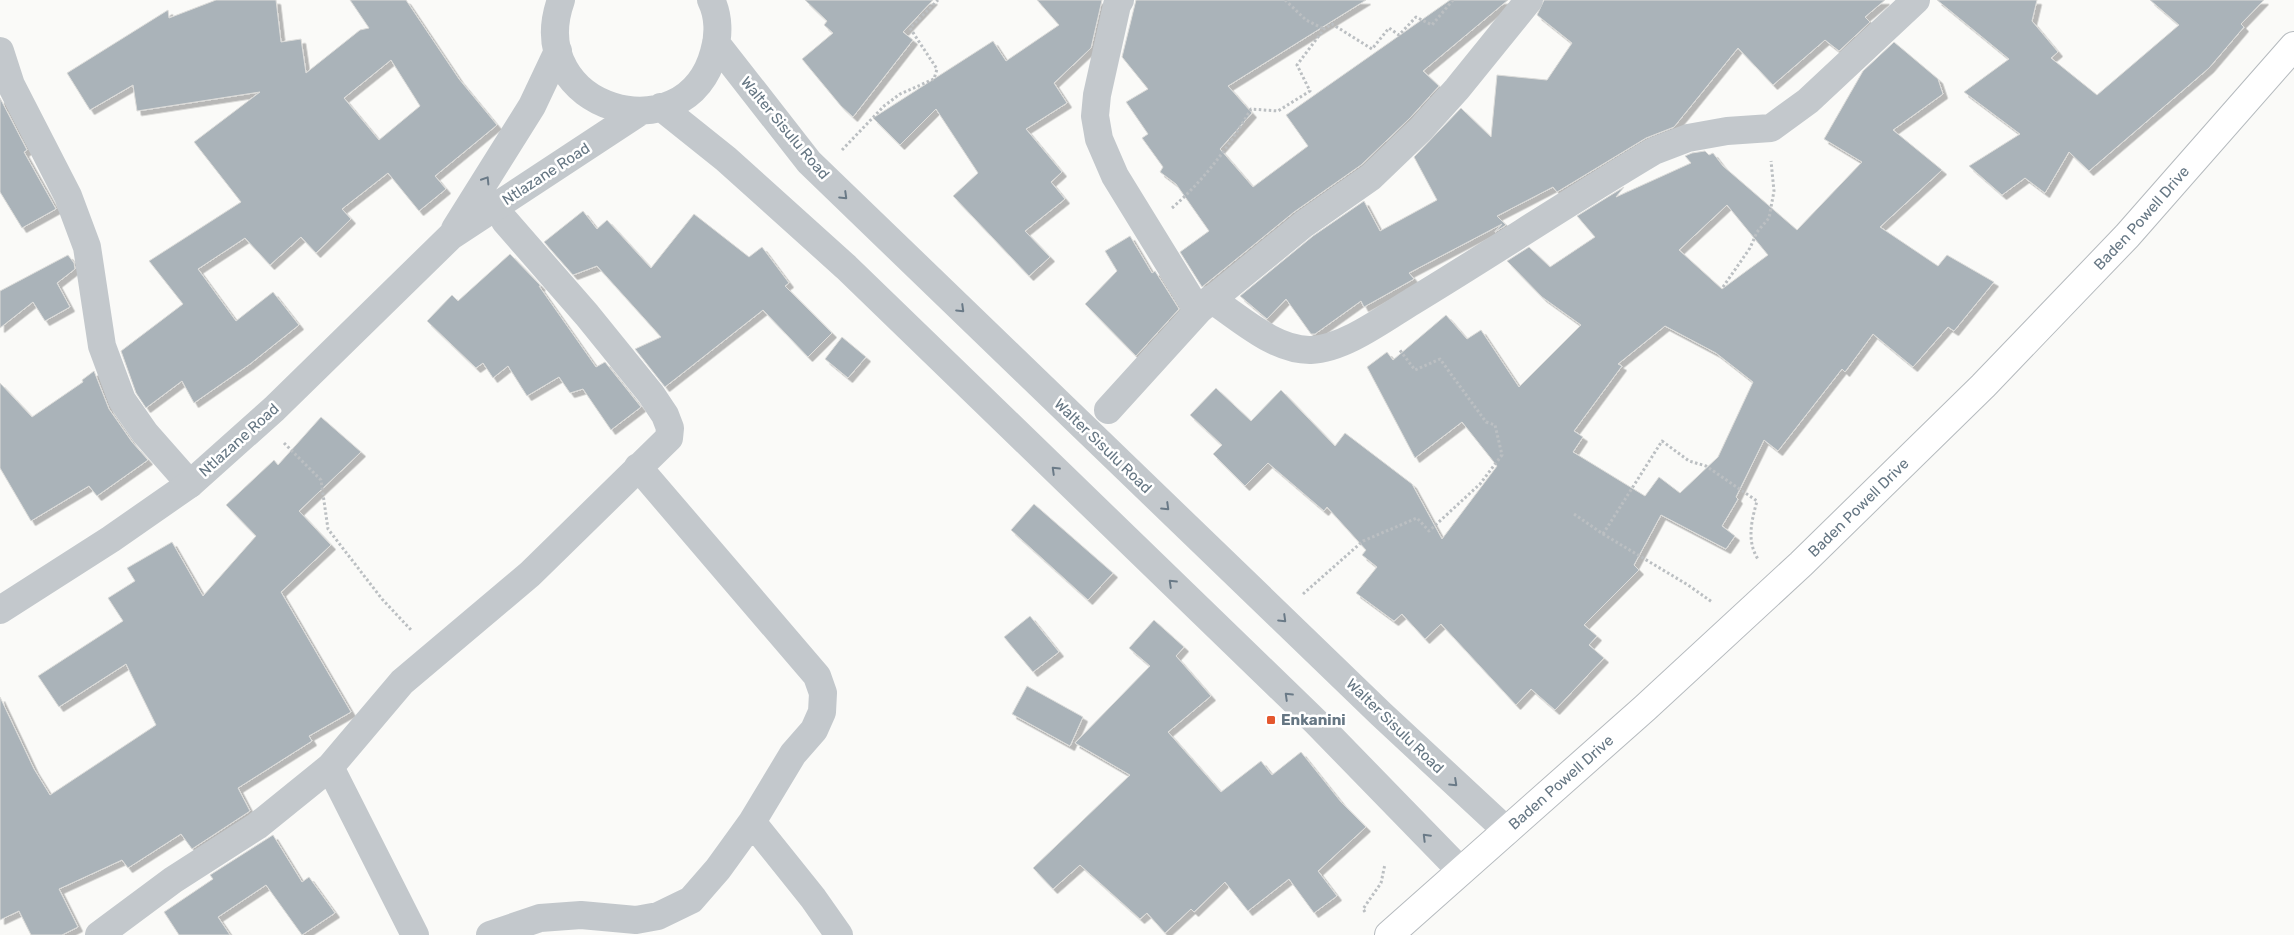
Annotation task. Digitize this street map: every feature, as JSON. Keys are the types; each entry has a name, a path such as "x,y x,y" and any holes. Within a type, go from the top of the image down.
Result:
{"main road":[{"name":"Baden Powell Drive","path":"1389,935 1738,622 1983,386 2127,236 2294,46"}],"street":[{"path":"1120,0 1117,5 1097,95 1096,116 1099,139 1115,176 1204,305 1270,338 1292,347 1310,350 1332,347 1371,326 1654,151 1688,138 1727,131 1771,128 1808,100 1916,0"},
{"path":"1108,410 1204,305 1304,224 1371,177 1421,129 1457,89 1529,0"},
{"path":"555,4 555,32 558,51 566,71 580,89 598,102 619,110 651,109 726,158 846,268 1316,722 1461,871"},
{"name":"Ntlazane Road","path":"0,610 111,539 190,484 281,402 450,236 651,109 689,92 702,78 712,62 718,15"},
{"name":"Walter Sisulu Road","path":"718,15 809,162 1381,714 1507,831"},
{"path":"0,51 11,85 68,196 87,247 102,346 122,400 145,433 190,484"},
{"name":"Ntlazane Road","path":"450,236 532,106 558,51"},
{"path":"99,935 173,880 257,826 330,767 402,682 530,574 669,438 670,428 665,415 651,394 505,221"},
{"path":"490,935 540,918 581,915 636,920 658,916 691,900 718,869 752,822 793,754 814,730 822,712 823,693 817,676 638,467"},
{"path":"330,767 415,935"},
{"path":"752,822 813,898 839,935"}],"path":[{"path":"840,152 884,106 900,94 934,79 937,69 910,28 938,0"},
{"path":"1285,0 1306,20 1324,29"},
{"path":"1167,213 1188,194 1216,162 1251,109 1278,111 1310,91 1297,65 1324,29 1332,24 1372,49 1389,28 1399,35 1416,17 1432,25 1453,0"},
{"path":"1723,287 1750,248 1757,232 1770,218 1774,190 1771,128"},
{"path":"1301,596 1363,541 1417,518 1429,531 1480,484 1502,455 1495,425 1486,422 1440,359 1415,370 1394,344 1371,326"},
{"path":"282,441 321,480 328,530 382,599 433,654"},
{"path":"1603,534 1662,441 1689,461 1706,466 1757,500 1752,521 1751,540 1756,557 1780,583"},
{"path":"1574,514 1603,534 1688,585 1738,622"},
{"path":"1363,909 1381,883 1385,864"}],"building":[{"path":"216,0 276,0 281,42 301,39 306,73 360,30 369,28 350,0 406,0 459,79 497,125 435,176 446,189 419,211 388,173 342,209 351,219 316,253 301,237 270,265 245,238 198,269 236,321 273,292 299,325 250,364 194,403 182,381 146,408 136,393 121,351 183,304 149,261 241,202 194,142 260,92 137,111 133,85 90,110 67,73 168,10 169,18","holes":["391,60 420,106 379,140 344,98"]},
{"path":"805,0 933,0 903,32 913,40 853,117 841,106 802,59 833,33 824,25 827,21"},
{"path":"1037,0 1102,0 1091,48 1054,83 1067,103 1026,129 1062,172 1051,182 1065,199 1025,231 1050,257 1029,276 953,196 978,173 936,109 900,145 873,118 993,41 1006,61 1059,25"},
{"path":"1136,0 1366,0 1228,86 1252,113 1220,149 1253,187 1308,146 1286,115 1450,0 1508,0 1423,71 1439,86 1410,118 1361,165 1294,212 1202,287 1180,252 1209,231 1176,184 1160,172 1163,167 1142,138 1148,134 1126,102 1148,89 1122,57"},
{"path":"1544,0 1885,0 1865,17 1870,22 1839,51 1825,40 1773,85 1738,48 1674,127 1646,138 1557,192 1553,187 1497,216 1506,225 1495,232 1502,224 1409,273 1414,279 1364,307 1361,301 1315,334 1311,334 1286,299 1267,319 1240,296 1313,236 1364,201 1380,231 1437,200 1414,157 1461,108 1491,137 1497,75 1547,80 1572,43 1537,15"},
{"path":"1937,0 2037,0 2032,21 2058,52 2051,58 2097,95 2179,25 2150,0 2264,0 2241,24 2244,27 2209,68 2089,171 2069,152 2045,193 2025,178 2002,195 1969,166 2020,134 1964,92 2009,59"},
{"path":"1894,42 1938,79 1943,94 1893,130 1942,170 1880,227 1938,266 1947,255 1994,282 1954,331 1948,327 1913,367 1873,334 1845,372 1842,369 1778,451 1764,440 1736,497 1738,499 1722,526 1735,536 1726,549 1661,515 1634,565 1639,570 1584,625 1597,636 1589,645 1604,658 1555,710 1531,689 1516,705 1441,624 1425,639 1402,614 1394,621 1356,593 1377,567 1362,555 1366,550 1327,507 1324,511 1268,463 1245,486 1213,454 1222,445 1190,415 1216,388 1251,421 1281,390 1335,446 1345,433 1412,484 1442,539 1497,466 1462,422 1415,458 1367,367 1387,352 1393,360 1446,315 1467,339 1481,330 1519,387 1581,325 1542,297 1507,261 1529,247 1550,267 1595,237 1577,216 1624,187 1616,197 1691,163 1685,156 1692,153 1705,151 1709,155 1713,153 1723,166 1797,230 1862,162 1824,139 1863,71","holes":["1727,205 1768,255 1722,289 1679,250","1665,326 1716,353 1753,382 1718,457 1680,493 1659,477 1645,496 1573,452 1583,437 1574,431 1622,366 1618,364"]},
{"path":"0,98 27,150 24,152 56,209 22,228 0,192"},
{"path":"583,211 597,229 607,220 651,268 694,214 749,257 762,247 789,283 785,286 832,333 808,357 763,310 665,387 635,349 661,337 597,266 573,275 544,242"},
{"path":"1130,236 1152,273 1155,271 1179,309 1136,356 1085,304 1117,271 1105,251"},
{"path":"510,254 541,286 539,286 596,367 605,362 641,407 611,430 583,389 570,393 559,377 527,396 508,366 493,378 483,363 476,368 427,321 452,295 458,301"},
{"path":"68,255 74,263 75,269 57,283 70,307 45,321 33,302 0,328 0,291"},
{"path":"842,337 866,357 848,378 825,359"},
{"path":"94,371 109,409 132,442 148,460 97,496 89,486 31,521 0,468 0,383 32,417 83,382 82,380"},
{"path":"321,417 361,452 299,511 331,545 281,592 351,712 309,736 312,741 238,788 250,811 192,849 181,834 128,868 122,860 59,889 78,927 62,935 31,935 19,911 0,920 0,697 34,769 50,795 156,725 126,664 59,707 38,676 123,621 108,598 135,581 127,568 172,542 203,596 256,536 226,505 274,460 278,465"},
{"path":"1034,504 1113,573 1088,600 1011,530"},
{"path":"1030,616 1059,652 1033,672 1004,637"},
{"path":"1154,620 1184,647 1176,656 1211,696 1168,732 1221,792 1261,761 1272,775 1301,752 1341,802 1366,827 1318,871 1337,896 1314,913 1289,879 1248,911 1225,882 1194,912 1191,909 1165,933 1147,913 1140,919 1080,865 1053,889 1033,868 1130,775 1075,743 1150,666 1129,648"},
{"path":"1027,686 1083,717 1070,746 1012,714"},
{"path":"273,835 302,882 309,877 335,913 302,935 266,885 218,917 230,935 179,935 164,912 213,879 210,875"}],"place":[{"name":"Enkanini","path":"1271,720"}]}
